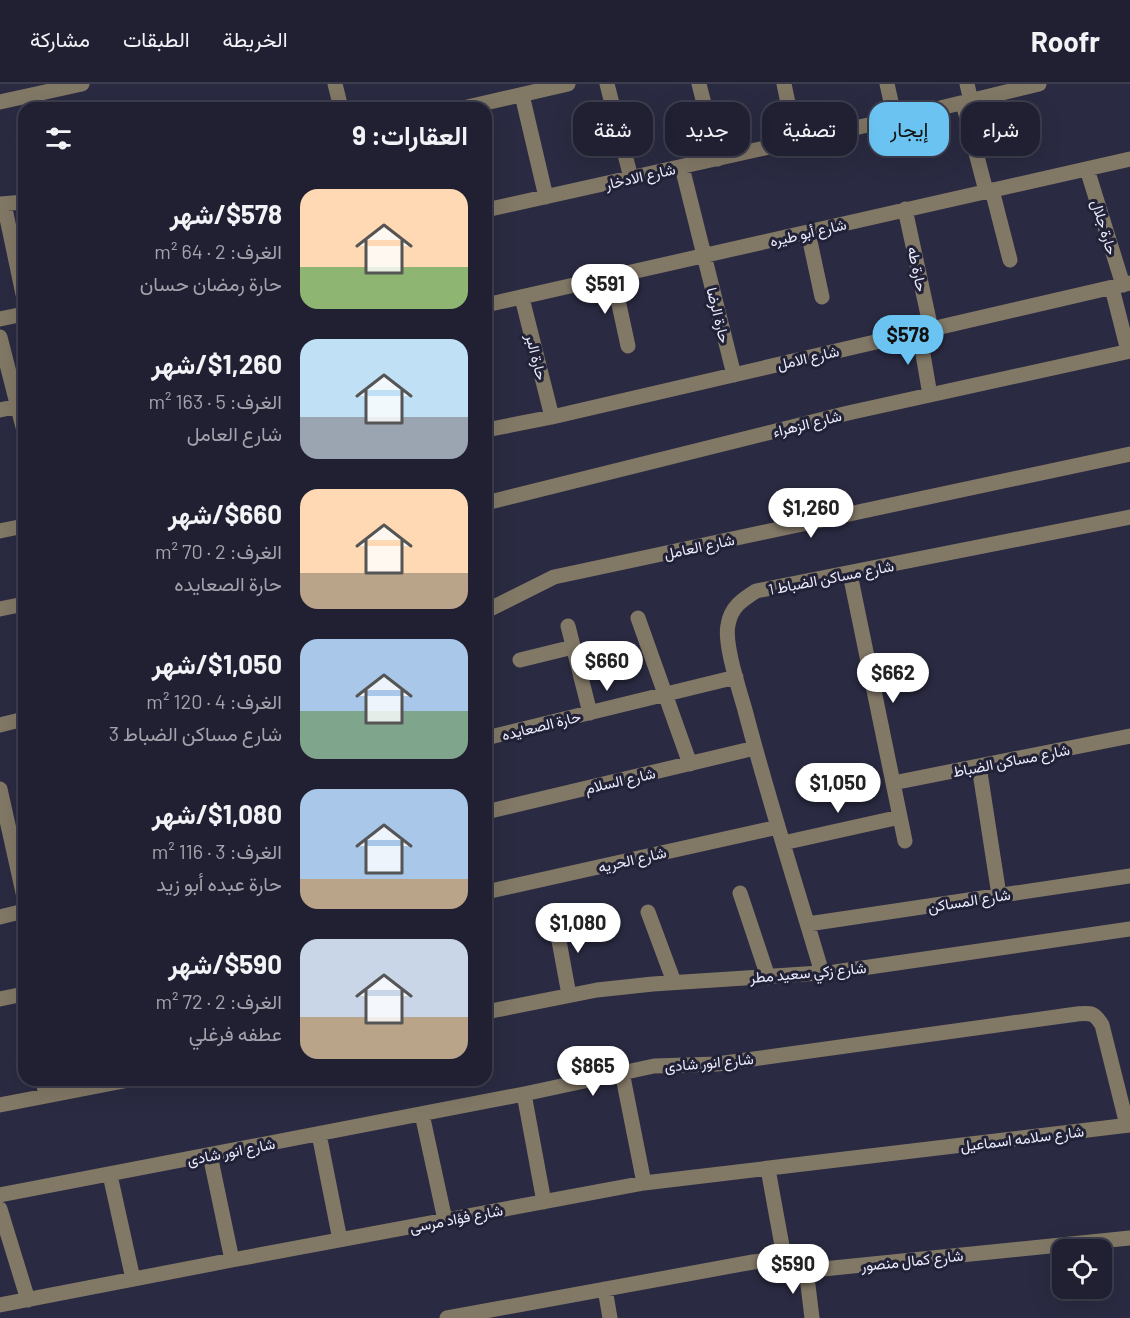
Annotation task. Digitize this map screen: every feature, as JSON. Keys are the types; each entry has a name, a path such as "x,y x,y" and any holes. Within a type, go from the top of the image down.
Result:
{"street":[{"path":"0,102 82,84"},
{"path":"335,84 340,102"},
{"path":"490,102 568,84"},
{"path":"607,84 631,178"},
{"path":"699,84 718,159"},
{"path":"784,84 788,102"},
{"path":"887,84 891,102"},
{"path":"967,84 967,102"},
{"name":"شارع الادخار","path":"967,102 1040,84"},
{"path":"522,95 546,197"},
{"name":"شارع الادخار","path":"492,209 762,149"},
{"path":"980,156 1010,260"},
{"name":"شارع أبو طيره","path":"492,304 1130,159"},
{"name":"حارة الرضا","path":"682,167 734,375"},
{"name":"حارة جلال","path":"1087,169 1122,285 1129,351"},
{"path":"18,203 2,204 18,272"},
{"name":"حارة طه","path":"905,209 925,330 930,395"},
{"path":"808,232 822,297"},
{"path":"613,277 628,346"},
{"name":"شارع الامل","path":"492,429 552,417 1122,285"},
{"name":"حارة البر","path":"522,298 552,417"},
{"path":"0,320 18,316"},
{"path":"0,337 18,396"},
{"name":"شارع الزهراء","path":"492,501 837,415 1129,351"},
{"path":"0,410 18,407"},
{"name":"شارع العامل","path":"492,608 554,577 1130,454"},
{"name":"شارع مساكن الضباط 1","path":"822,973 736,678 728,641 731,613 741,601 756,591 1130,517"},
{"path":"0,531 18,527"},
{"path":"850,574 905,841"},
{"path":"0,609 18,605"},
{"path":"638,618 690,764"},
{"path":"568,626 590,713"},
{"path":"520,660 573,647"},
{"name":"حارة الصعايده","path":"492,737 736,678"},
{"path":"0,725 18,721"},
{"name":"شارع مساكن الضباط","path":"893,783 1130,736"},
{"name":"شارع السلام","path":"492,811 755,748"},
{"path":"979,766 999,895"},
{"path":"0,789 18,870"},
{"path":"783,843 900,817"},
{"name":"شارع الحريه","path":"492,891 778,827"},
{"name":"شارع المساكن","path":"808,924 1130,876"},
{"path":"740,893 768,976"},
{"path":"0,916 18,912"},
{"path":"648,912 674,982"},
{"path":"555,919 569,995"},
{"name":"شارع زكي سعيد مطر","path":"492,1011 597,990 674,982 822,973 1130,929"},
{"path":"0,999 18,995"},
{"name":"شارع انور شادى","path":"0,1195 524,1094 654,1066 717,1064 1090,1013 1097,1017 1102,1025 1128,1125"},
{"path":"622,1072 644,1184"},
{"path":"44,1086 46,1096"},
{"path":"0,1106 98,1086"},
{"path":"524,1094 544,1202"},
{"path":"422,1113 445,1220"},
{"name":"شارع سلامه اسماعيل","path":"915,1152 1128,1125"},
{"path":"319,1134 339,1240"},
{"name":"شارع فؤاد مرسى","path":"0,1305 644,1184 915,1152"},
{"path":"210,1155 232,1260"},
{"path":"768,1169 784,1263"},
{"path":"110,1175 133,1279"},
{"path":"0,1209 28,1300"},
{"name":"شارع كمال منصور","path":"447,1318 753,1262 772,1260 806,1269 835,1268 1130,1238"},
{"path":"806,1269 812,1318"},
{"path":"605,1289 610,1318"}]}
